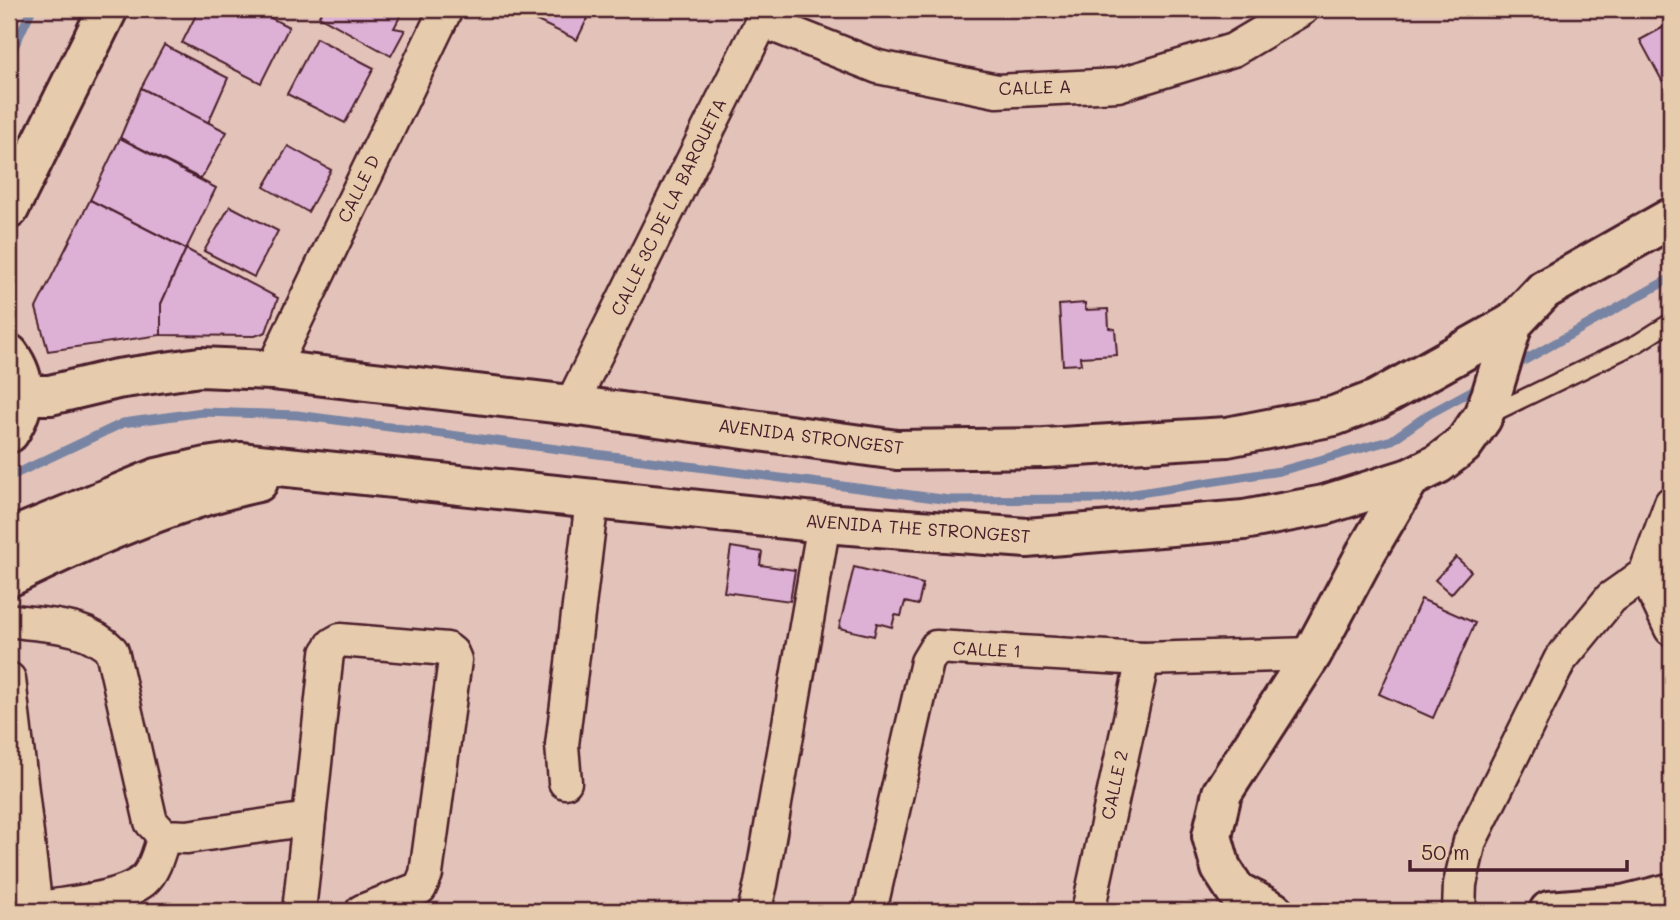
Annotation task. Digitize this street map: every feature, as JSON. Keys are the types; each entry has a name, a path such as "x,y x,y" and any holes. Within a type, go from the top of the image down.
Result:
{"street":[{"path":"9,209 108,9"},
{"name":"CALLE D","path":"272,370 446,9"},
{"name":"CALLE A","path":"765,15 878,67 997,91 1118,85 1233,50 1302,9"},
{"name":"CALLE 3C DE LA BARQUETA","path":"570,405 765,15"},
{"name":"AVENIDA STRONGEST","path":"24,395 50,395 117,379 200,367 272,370 570,405 897,450 1045,448 1227,437 1334,416 1376,400 1509,336 1544,290 1671,218"},
{"name":"AVENIDA THE STRONGEST","path":"9,539 157,478 206,467 240,463 824,523 1027,538 1244,520 1324,505 1410,478 1438,464 1463,445 1487,407 1509,336"},
{"path":"9,354 23,380 24,395 20,415 9,433"},
{"name":"AVENIDA THE STRONGEST","path":"9,577 112,531 189,501 239,485 310,471"},
{"path":"1273,911 1236,891 1221,868 1212,836 1222,793 1312,654 1368,549 1410,478"},
{"path":"565,782 562,745 592,500"},
{"path":"1459,911 1460,884 1470,841 1560,660 1611,598 1645,574 1671,503"},
{"path":"754,911 764,870 824,523"},
{"path":"1645,574 1671,629"},
{"path":"9,620 86,632 101,639 112,651 150,822 164,836 187,837 309,819"},
{"path":"299,911 327,653 340,640 447,649 455,660 426,874 420,888 362,911"},
{"name":"CALLE 1","path":"870,911 927,662 936,647 1143,659 1312,654"},
{"name":"CALLE 2","path":"1088,911 1143,659"},
{"path":"9,679 36,910 118,893 143,880 155,863 164,836"},
{"path":"1549,911 1624,908 1671,893"}],"lane":[{"path":"1487,407 1638,343 1671,322"}],"green space":[{"path":"9,808 21,911 9,911"}],"building":[{"path":"199,9 253,9 289,27 261,83 182,43"},
{"path":"323,9 404,9 394,28 405,30 391,56 319,16"},
{"path":"512,9 592,9 577,40"},
{"path":"1671,23 1671,97 1640,40"},
{"path":"316,38 374,68 345,123 287,94"},
{"path":"164,45 228,78 208,123 141,88"},
{"path":"141,88 227,132 201,179 120,138"},
{"path":"120,138 216,188 186,249 90,200"},
{"path":"288,146 331,170 308,212 264,187"},
{"path":"90,200 186,249 161,304 161,335 48,351 36,308"},
{"path":"230,206 278,231 254,277 204,251"},
{"path":"186,249 278,298 266,332 255,336 161,335 161,304"},
{"path":"1085,303 1085,310 1108,309 1109,328 1115,329 1117,355 1080,357 1081,364 1063,365 1059,305"},
{"path":"731,547 762,552 760,565 795,570 790,601 724,592"},
{"path":"1456,557 1471,571 1451,594 1435,580"},
{"path":"854,567 923,584 918,605 905,602 901,616 895,615 892,627 877,623 874,636 839,628"},
{"path":"1421,599 1475,623 1433,718 1379,694"}],"waterway":[{"path":"9,57 32,9"},
{"path":"1511,368 1671,278"},
{"path":"9,477 123,423 203,412 297,415 950,500 1102,499 1280,471 1392,440 1429,414 1484,384"}]}
